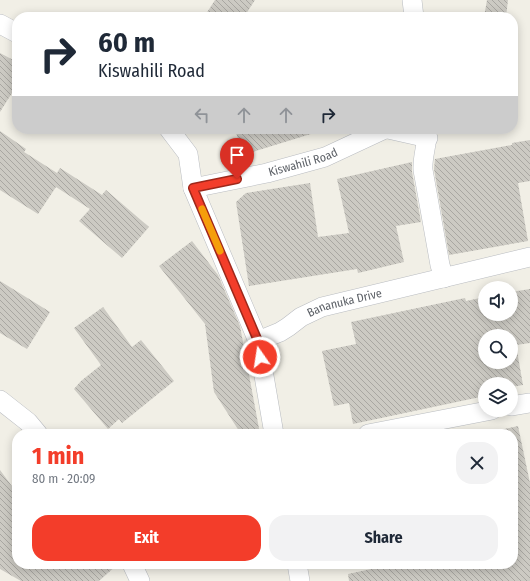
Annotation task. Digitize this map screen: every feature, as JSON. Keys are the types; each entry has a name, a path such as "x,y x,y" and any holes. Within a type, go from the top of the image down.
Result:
{"street":[{"path":"412,0 413,12"},
{"path":"0,24 12,30"},
{"path":"173,134 188,154 193,188 258,341 273,429"},
{"name":"Kiswahili Road","path":"193,188 267,173 325,157 374,134"},
{"path":"427,134 423,158 424,170 440,265 444,278"},
{"name":"Bananuka Drive","path":"258,341 280,332 301,317 322,306 530,257"},
{"path":"0,400 28,422 34,429"},
{"path":"518,405 530,403"},
{"path":"394,429 478,413"},
{"path":"134,569 140,581"},
{"path":"298,569 300,581"}],"building":[{"path":"215,0 255,0 247,12 207,12"},
{"path":"487,0 508,0 507,12 485,12"},
{"path":"0,53 12,59 12,93 0,112"},
{"path":"0,131 26,149 24,152 57,173 60,168 102,195 106,190 149,227 122,258 79,221 90,209 56,187 38,214 0,190"},
{"path":"237,134 311,134 243,155"},
{"path":"530,140 530,181 518,183 528,241 449,255 434,169 435,159 512,145 512,143"},
{"path":"412,162 412,172 421,222 396,226 404,262 358,273 357,269 249,286 236,202 246,193 310,183 318,237 349,233 337,179"},
{"path":"192,241 218,275 240,326 259,429 238,429 214,392 205,324 159,266"},
{"path":"0,281 50,312 27,349 0,333"},
{"path":"530,289 530,343 518,345 518,329 478,329 478,369 518,369 518,356 523,385 518,386 518,377 478,377 478,397 353,424 349,403 334,406 322,351 356,344 351,322 465,298 466,301 478,298 478,321 518,321 518,291"},
{"path":"103,307 132,347 141,340 174,381 122,423 119,419 108,429 74,389 81,381 101,365 74,328"},
{"path":"518,426 530,483 530,581 349,581 348,574 372,569 518,569 518,429 504,429"},
{"path":"0,470 12,486 12,569 112,569 99,581 21,581 0,569"}],"slow traffic":[{"path":"202,209 220,251"}],"route":[{"path":"237,179 193,188 258,341 260,357"}]}
